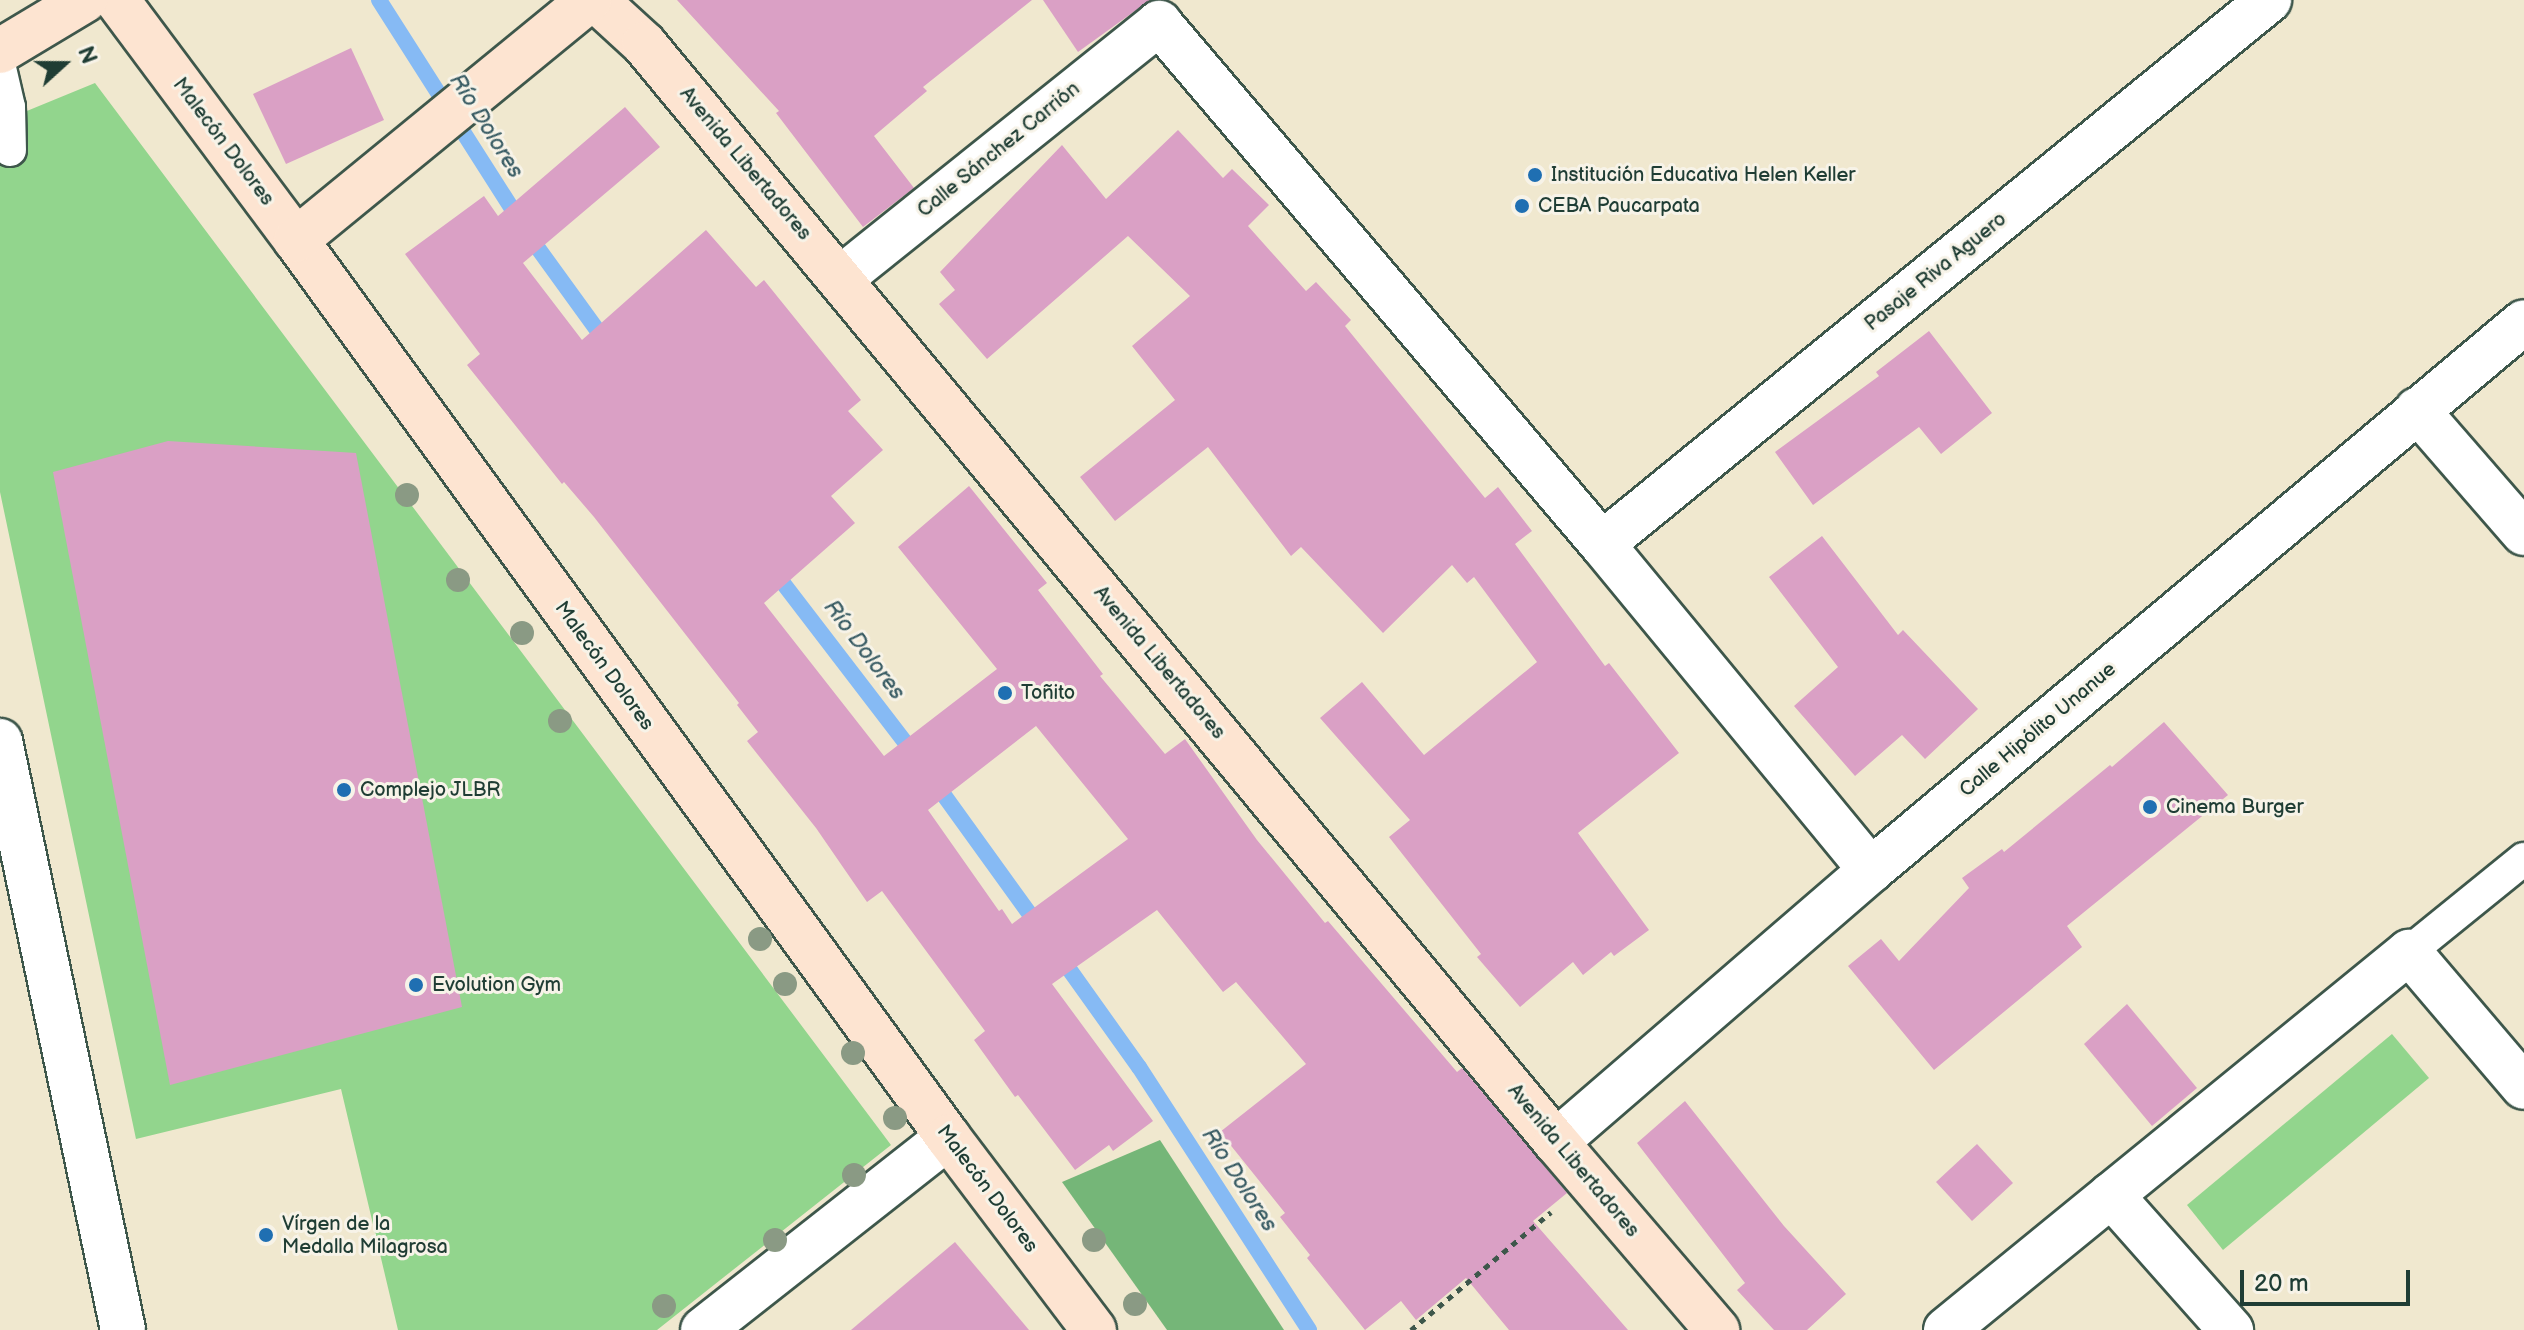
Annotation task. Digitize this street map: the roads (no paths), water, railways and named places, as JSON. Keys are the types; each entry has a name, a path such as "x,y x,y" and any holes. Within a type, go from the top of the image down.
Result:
{"street":[{"path":"0,51 85,0"},
{"name":"Malecón Dolores","path":"117,0 296,240 948,1137 1094,1330"},
{"path":"296,240 378,169 589,0"},
{"name":"Avenida Libertadores","path":"596,0 644,44 1556,1142 1717,1330"},
{"name":"Pasaje Riva Aguero","path":"1602,544 2269,0"},
{"name":"Calle Sánchez Carrión","path":"841,278 1159,23 1602,544"},
{"name":"Calle Hipólito Unanue","path":"1556,1142 1871,870 2524,322"},
{"path":"2417,410 2524,533"},
{"path":"1602,544 1871,870"},
{"path":"0,741 123,1330"},
{"path":"1946,1330 2409,952 2524,1087"},
{"path":"703,1330 948,1137"},
{"path":"2111,1195 2231,1330"}],"lane":[{"path":"0,68 9,107 10,150"},
{"path":"2409,952 2524,859"}],"waterway":[{"name":"Río Dolores","path":"379,0 532,240 608,345"},
{"name":"Río Dolores","path":"773,570 917,758"},
{"name":"Río Dolores","path":"933,780 1041,930"},
{"name":"Río Dolores","path":"1059,955 1139,1067 1309,1330"}],"place":[{"name":"Institución Educativa Helen Keller","path":"1535,175"},
{"name":"CEBA Paucarpata","path":"1522,206"},
{"name":"Toñito","path":"1005,693"},
{"name":"Complejo JLBR","path":"344,790"},
{"name":"Cinema Burger","path":"2150,807"},
{"name":"Evolution Gym","path":"416,985"},
{"name":"Vírgen de la Medalla Milagrosa","path":"266,1235"}]}
